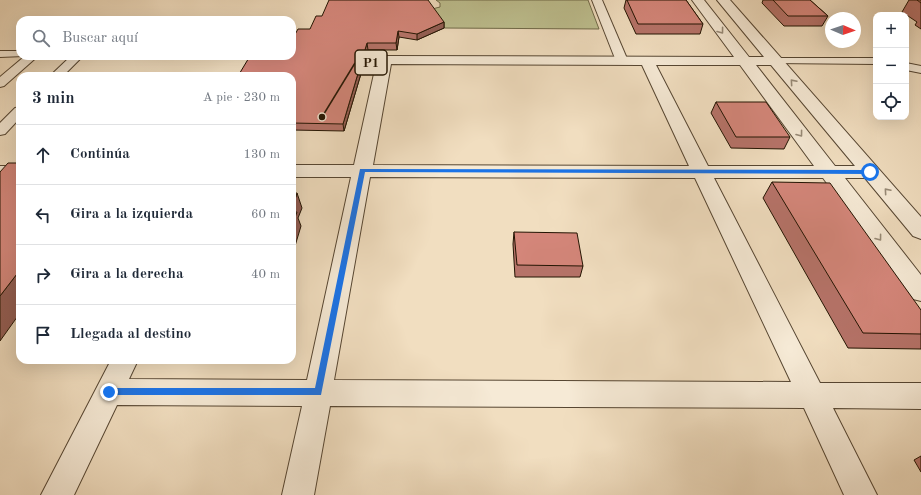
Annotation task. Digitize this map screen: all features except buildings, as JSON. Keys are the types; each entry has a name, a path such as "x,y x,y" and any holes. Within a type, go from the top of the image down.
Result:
{"street":[{"path":"698,0 921,292"},
{"path":"723,0 921,231"},
{"path":"298,495 384,60 776,61"},
{"path":"648,61 862,495"},
{"path":"296,171 870,172"},
{"path":"0,172 16,172"},
{"path":"57,495 123,364"},
{"path":"109,392 812,394 921,396"}],"lane":[{"path":"597,0 622,61"},
{"path":"0,54 16,54"},
{"path":"0,83 27,60"},
{"path":"60,72 73,60"},
{"path":"776,61 873,61"},
{"path":"909,67 921,70"},
{"path":"0,131 16,115"}],"green space":[{"path":"436,0 588,0 599,29 444,28 432,9 440,7 440,3"}],"place":[{"name":"P1","path":"322,117"}],"route":[{"path":"109,392 318,392 362,170 870,172"}]}
